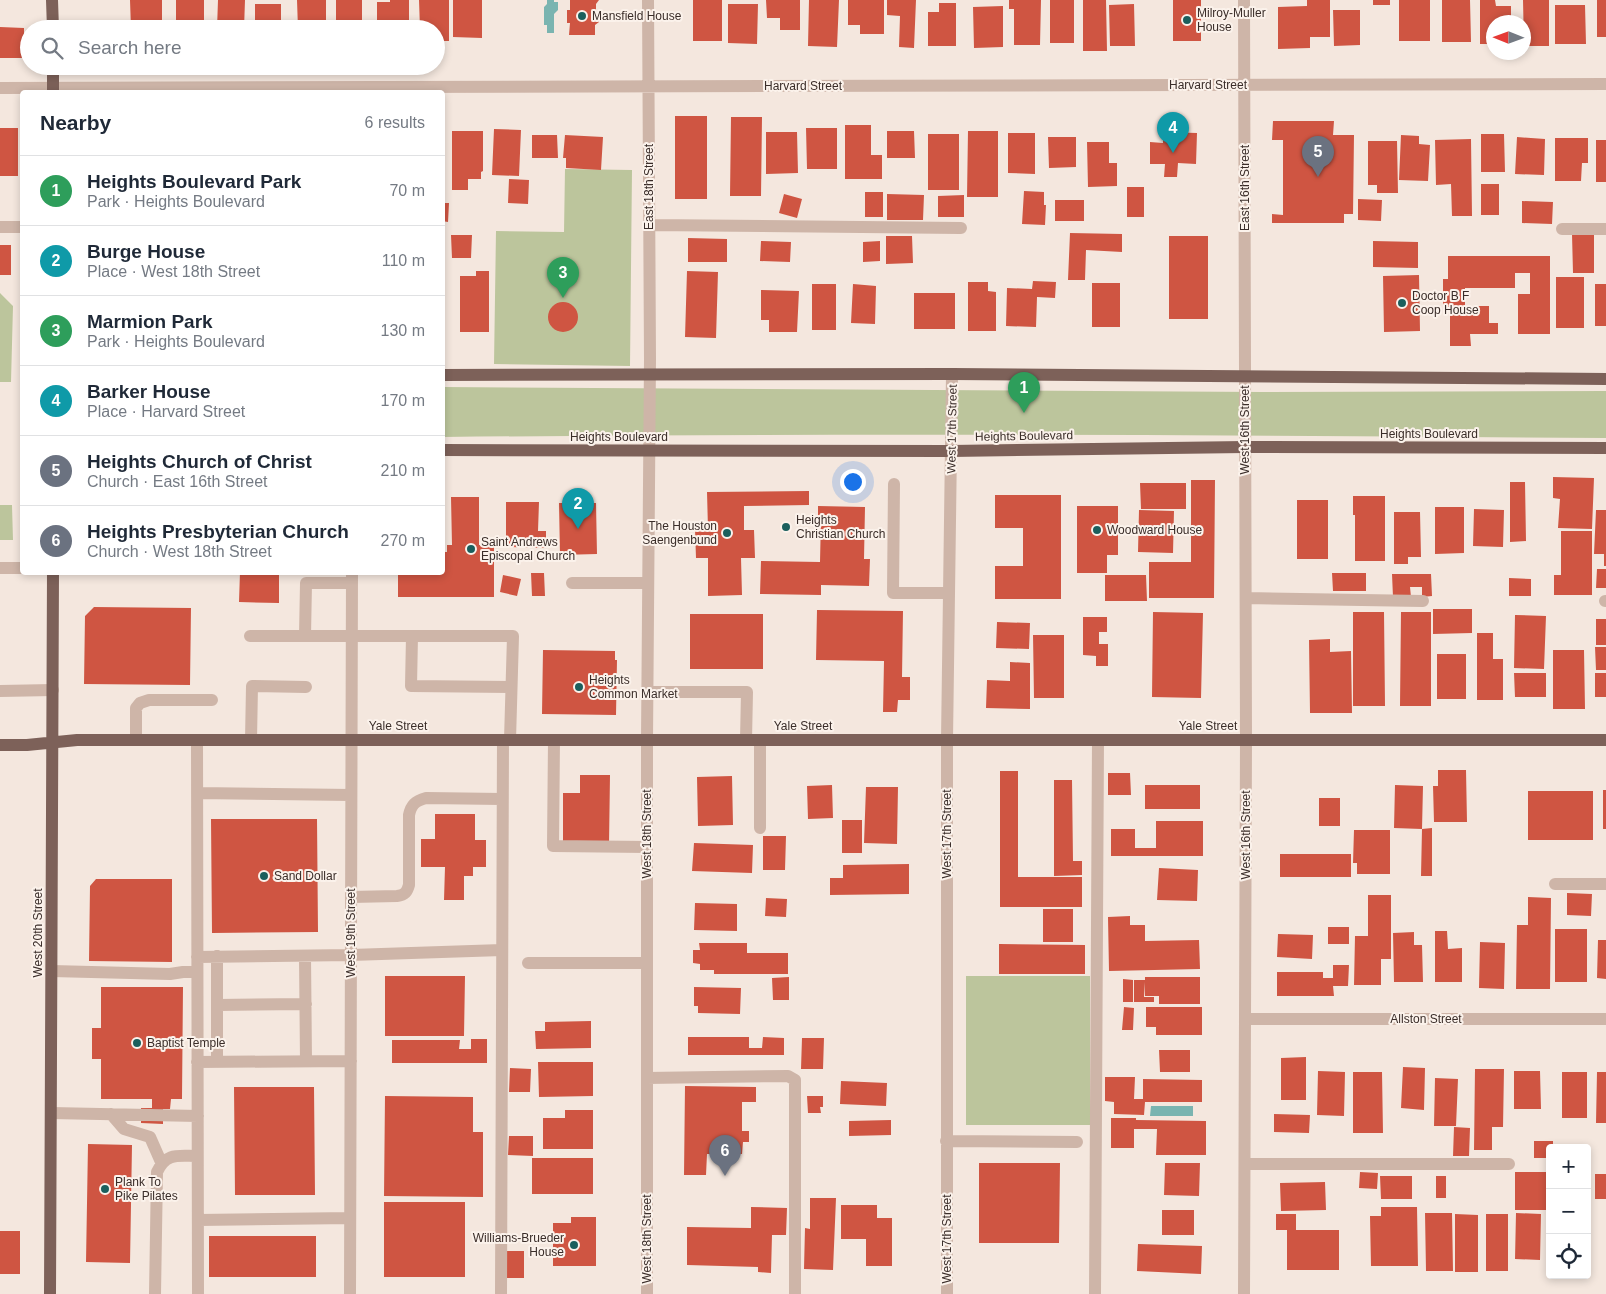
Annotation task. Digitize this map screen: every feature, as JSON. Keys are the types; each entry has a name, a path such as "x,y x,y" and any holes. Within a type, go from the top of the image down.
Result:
{"main road":[{"path":"52,0 53,20"},
{"path":"53,75 53,90"},
{"path":"445,375 952,374 1606,379"},
{"name":"Heights Boulevard","path":"445,450 951,451 1245,447 1606,448"},
{"name":"West 20th Street","path":"50,1294 53,575"},
{"name":"Yale Street","path":"0,745 27,745 77,740 1606,740"}],"street":[{"name":"East 18th Street","path":"648,0 650,375"},
{"name":"East 16th Street","path":"1244,0 1245,377"},
{"name":"Harvard Street","path":"0,88 53,90 1606,84"},
{"path":"649,225 961,228"},
{"path":"0,227 20,227"},
{"path":"1562,229 1606,229"},
{"name":"West 17th Street","path":"947,1294 947,740 952,374"},
{"name":"West 18th Street","path":"648,1294 647,692 650,375"},
{"name":"West 16th Street","path":"1244,1294 1246,1019 1245,377"},
{"path":"894,484 893,593 949,593"},
{"path":"0,568 20,568"},
{"path":"305,636 306,583 352,578"},
{"name":"West 19th Street","path":"350,1294 352,578"},
{"path":"572,583 648,583"},
{"path":"1246,598 1423,601"},
{"path":"250,636 513,636 502,799 501,1294"},
{"path":"412,636 411,686 511,687"},
{"path":"251,740 252,686 306,688"},
{"path":"0,691 53,690"},
{"path":"647,692 747,692 746,740"},
{"path":"136,740 136,708 140,703 149,700 212,700"},
{"path":"197,740 198,1294"},
{"path":"554,740 553,846 647,847"},
{"path":"760,740 760,828"},
{"path":"1095,1294 1098,740"},
{"path":"197,793 351,795"},
{"path":"351,897 397,896 403,895 407,891 409,885 409,815 414,803 426,798 502,799"},
{"path":"1556,884 1606,884"},
{"path":"197,957 351,955 502,950"},
{"path":"217,956 217,1062"},
{"path":"305,956 306,1062"},
{"path":"528,963 647,964"},
{"path":"52,971 170,974 197,972"},
{"path":"217,1005 306,1004"},
{"name":"Allston Street","path":"1246,1019 1606,1019"},
{"path":"197,1062 351,1062"},
{"path":"647,1078 788,1076 796,1080 794,1294"},
{"path":"51,1113 198,1116"},
{"path":"111,1114 124,1128 150,1137 161,1162"},
{"path":"946,1141 1077,1142"},
{"path":"155,1294 157,1172 161,1162 170,1157 198,1156"},
{"path":"1245,1164 1509,1164"},
{"path":"198,1220 350,1218"}],"green space":[{"path":"565,169 632,170 630,366 494,364 496,231 564,232"},
{"path":"0,293 13,306 11,382 0,382"},
{"path":"445,387 1261,392 1606,391 1606,438 733,435 445,437"},
{"path":"0,505 12,505 13,540 0,540"},
{"path":"966,976 1090,976 1090,1125 966,1125"}],"water":[{"path":"547,0 558,2 558,10 554,14 554,33 547,33 547,25 544,25 544,7 547,4"},
{"path":"1151,1106 1193,1106 1193,1116 1150,1116"}],"building":[{"path":"130,0 162,0 162,20 131,20"},
{"path":"176,0 204,0 204,20 176,20"},
{"path":"218,0 245,0 244,20 217,20"},
{"path":"297,0 326,0 326,20 298,20"},
{"path":"336,0 362,0 362,20 336,20"},
{"path":"390,0 409,0 409,20 377,20 377,2 390,2"},
{"path":"419,0 449,0 449,41 445,41 445,20 420,20"},
{"path":"453,0 482,0 482,38 453,37"},
{"name":"Mansfield House","path":"570,0 599,0 596,4 596,14 599,22 595,25 595,35 569,35 570,23 567,23 567,10 570,10"},
{"path":"693,0 722,0 722,41 693,41"},
{"path":"766,0 800,0 800,30 780,30 780,18 767,18"},
{"path":"809,0 839,0 837,47 808,46"},
{"path":"848,0 884,0 884,34 860,34 860,25 848,25"},
{"path":"887,0 916,0 914,48 899,47 900,16 887,15"},
{"path":"1009,0 1041,0 1040,45 1014,45 1014,9 1009,9"},
{"path":"1050,0 1074,0 1074,43 1050,43"},
{"path":"1083,0 1106,0 1107,51 1083,51"},
{"name":"Milroy-Muller House","path":"1173,0 1201,0 1201,41 1173,41"},
{"path":"1307,0 1330,0 1330,37 1310,37 1310,48 1278,49 1278,7 1307,6"},
{"path":"1373,0 1390,0 1390,5 1373,5"},
{"path":"1399,0 1430,0 1430,41 1399,41"},
{"path":"1442,0 1470,0 1471,42 1442,42"},
{"path":"1480,0 1495,0 1496,6 1511,6 1511,15 1486,15 1486,44 1480,44"},
{"path":"1523,0 1549,0 1549,46 1531,46 1531,15 1523,15"},
{"path":"1597,0 1606,0 1606,37 1597,37"},
{"path":"939,3 956,3 956,46 928,46 928,12 939,12"},
{"path":"255,4 281,4 281,20 255,20"},
{"path":"728,4 758,4 757,44 728,43"},
{"path":"1134,4 1135,46 1110,46 1109,5"},
{"path":"1555,5 1585,5 1586,44 1555,44"},
{"path":"1003,6 1003,47 974,48 973,7"},
{"path":"1333,10 1360,10 1360,45 1334,46"},
{"path":"0,27 20,28 20,58 0,58"},
{"path":"675,116 707,116 707,199 675,199"},
{"path":"731,117 762,117 761,196 730,196"},
{"path":"1273,121 1334,121 1333,135 1354,135 1353,214 1344,214 1344,223 1272,223 1272,214 1283,215 1283,140 1272,140"},
{"path":"845,125 871,125 871,155 882,155 882,179 845,179"},
{"path":"0,128 18,128 18,176 0,176"},
{"path":"806,128 837,128 837,169 807,169"},
{"path":"494,129 521,130 519,176 492,175"},
{"path":"452,131 483,131 483,171 481,172 481,179 468,179 468,190 452,190"},
{"path":"887,131 914,131 915,158 887,158"},
{"path":"968,131 998,131 998,197 967,197"},
{"path":"766,132 797,132 798,173 766,174"},
{"path":"1163,132 1197,133 1196,164 1178,163 1177,177 1164,177 1165,164 1150,164 1150,142 1163,143"},
{"path":"1008,133 1035,133 1035,174 1008,173"},
{"path":"928,134 959,134 959,190 928,190"},
{"path":"1481,134 1504,134 1505,172 1481,172"},
{"path":"532,135 557,135 558,158 532,158"},
{"path":"565,135 603,137 601,170 566,168 566,158 563,158"},
{"path":"1401,135 1419,136 1419,144 1430,145 1428,181 1399,180"},
{"path":"1048,137 1076,137 1076,167 1049,168"},
{"path":"1517,137 1545,139 1544,175 1515,174"},
{"path":"1555,138 1588,138 1588,163 1582,163 1581,181 1555,181"},
{"path":"1471,139 1472,216 1452,216 1451,184 1436,185 1435,140"},
{"path":"1596,140 1606,140 1606,182 1596,182"},
{"path":"1368,141 1397,141 1398,193 1377,193 1377,185 1368,185"},
{"path":"1087,142 1109,142 1109,163 1117,163 1117,186 1088,187"},
{"path":"509,179 529,180 528,204 508,203"},
{"path":"1481,184 1499,184 1499,215 1481,215"},
{"path":"1127,187 1144,187 1144,217 1127,217"},
{"path":"1024,191 1044,192 1044,205 1046,205 1045,225 1022,224"},
{"path":"865,192 883,192 883,217 865,217"},
{"path":"784,194 802,199 797,218 779,213"},
{"path":"887,194 924,195 923,220 887,220"},
{"path":"964,195 964,217 938,217 938,196"},
{"path":"1358,199 1382,200 1381,221 1358,220"},
{"path":"1055,200 1084,200 1084,221 1055,221"},
{"path":"1522,201 1553,202 1552,224 1522,223"},
{"path":"445,203 449,203 448,222 445,222"},
{"path":"1070,233 1122,234 1122,252 1086,250 1085,280 1068,280"},
{"path":"1572,234 1594,234 1594,273 1573,273"},
{"path":"451,235 472,235 471,258 452,258"},
{"path":"886,236 912,236 913,263 886,264"},
{"path":"1169,236 1208,236 1208,319 1169,319"},
{"path":"688,238 727,239 727,262 688,262"},
{"path":"761,241 791,242 790,262 760,261"},
{"path":"880,241 880,261 863,262 863,242"},
{"path":"1373,241 1418,242 1418,268 1373,267"},
{"path":"0,245 11,245 11,275 0,275"},
{"path":"1448,256 1550,256 1550,334 1518,334 1518,294 1530,294 1530,273 1515,273 1515,288 1465,288 1465,306 1489,306 1489,323 1498,323 1498,334 1470,334 1471,346 1450,346 1450,311 1443,311 1443,279 1448,279"},
{"path":"476,271 489,271 489,332 460,332 460,276 476,276"},
{"path":"687,271 718,272 716,338 685,337"},
{"name":"Doctor B F Coop House","path":"1419,275 1420,331 1384,332 1383,276"},
{"path":"1556,277 1584,277 1584,328 1556,328"},
{"path":"1033,281 1056,282 1055,298 1037,297 1036,327 1006,326 1007,288 1032,289"},
{"path":"968,282 988,282 988,291 996,292 996,331 968,331"},
{"path":"1092,283 1120,283 1120,327 1092,327"},
{"path":"812,284 836,284 836,330 812,330"},
{"path":"853,284 876,286 875,324 851,323"},
{"path":"1595,284 1606,284 1606,326 1595,326"},
{"path":"761,290 799,291 797,332 769,332 769,320 761,320"},
{"path":"914,293 955,293 955,329 914,329"},
{"path":"563,302 574,306 578,317 574,328 563,332 552,328 548,317 552,306"},
{"path":"1553,477 1594,478 1592,529 1558,528 1560,499 1553,498"},
{"path":"1191,480 1215,480 1214,598 1149,598 1149,562 1191,562"},
{"path":"1510,482 1525,482 1526,541 1510,542"},
{"path":"1140,483 1186,483 1186,509 1141,509"},
{"path":"809,491 809,505 744,506 744,530 754,530 755,558 741,558 742,595 708,596 708,558 696,558 695,529 708,529 707,492"},
{"path":"995,495 1061,495 1061,599 995,599 995,566 1023,566 1023,528 995,528"},
{"path":"1353,496 1385,496 1385,561 1355,561"},
{"name":"Saint Andrews Episcopal Church","path":"451,497 479,497 479,545 494,545 494,597 398,597 398,575 445,575 445,552 447,552 447,545 452,545"},
{"path":"1297,500 1328,500 1328,559 1297,559"},
{"path":"506,502 539,502 538,531 546,531 546,548 506,547"},
{"path":"559,503 596,503 597,554 560,555"},
{"path":"818,506 865,507 864,559 870,559 869,586 821,585 821,595 760,594 761,561 820,562 821,517 818,517"},
{"name":"Woodward House","path":"1077,506 1118,506 1118,555 1107,555 1107,573 1077,573"},
{"path":"1435,507 1464,507 1464,553 1435,554"},
{"path":"1474,509 1504,510 1503,547 1473,546"},
{"path":"1139,510 1174,511 1173,553 1138,552"},
{"path":"1596,510 1606,510 1606,566 1604,566 1604,554 1594,554"},
{"path":"1394,512 1420,512 1421,557 1408,557 1408,564 1394,564"},
{"path":"1561,531 1592,531 1592,595 1554,595 1554,575 1561,575"},
{"path":"1597,569 1606,569 1606,588 1596,588"},
{"path":"531,573 544,573 545,596 532,596"},
{"path":"1332,573 1366,573 1366,591 1333,591"},
{"path":"1392,574 1431,574 1432,596 1422,597 1422,587 1410,587 1411,597 1393,597"},
{"path":"240,575 279,575 279,603 239,602"},
{"path":"503,575 521,579 517,596 500,592"},
{"path":"1105,575 1146,575 1147,601 1105,601"},
{"path":"1509,578 1531,579 1531,596 1509,596"},
{"path":"94,607 191,608 190,685 84,684 85,616"},
{"path":"1433,609 1472,609 1472,633 1433,634"},
{"path":"817,610 903,611 902,677 910,677 910,700 898,700 897,712 883,712 884,661 816,660"},
{"path":"1153,612 1203,613 1201,698 1152,697"},
{"path":"1353,612 1384,612 1385,706 1353,706"},
{"path":"1401,612 1431,612 1431,706 1400,706"},
{"path":"690,614 763,614 763,669 690,669"},
{"path":"1515,615 1546,616 1544,669 1514,668"},
{"path":"1083,617 1107,617 1107,632 1099,632 1099,644 1108,644 1108,666 1096,666 1096,656 1083,655"},
{"path":"1596,619 1606,619 1606,645 1596,645"},
{"path":"997,622 1030,623 1029,649 996,648"},
{"path":"1477,633 1493,633 1493,659 1503,659 1503,700 1477,700"},
{"path":"1033,635 1064,635 1064,698 1034,698"},
{"path":"1330,639 1330,652 1351,651 1352,713 1310,713 1309,640"},
{"path":"1595,647 1606,647 1606,670 1596,670"},
{"name":"Heights Common Market","path":"543,650 615,651 615,660 617,660 616,715 542,714"},
{"path":"1553,650 1584,650 1585,709 1553,709"},
{"path":"1437,654 1466,654 1466,699 1437,699"},
{"path":"1010,662 1030,663 1030,709 986,708 987,680 1010,681"},
{"path":"1514,673 1546,673 1546,697 1515,697"},
{"path":"1595,673 1606,673 1606,697 1595,697"},
{"path":"1438,770 1466,770 1467,822 1434,822 1433,786 1438,786"},
{"path":"1000,771 1018,771 1018,877 1082,877 1082,907 1000,907"},
{"path":"1108,773 1130,773 1131,795 1108,795"},
{"path":"580,775 610,775 609,845 563,845 563,793 580,793"},
{"path":"732,776 733,825 698,826 697,777"},
{"path":"1054,780 1072,780 1073,861 1082,861 1082,875 1054,876"},
{"path":"832,785 833,818 808,819 807,786"},
{"path":"1145,785 1200,785 1200,809 1145,809"},
{"path":"1395,785 1423,786 1422,829 1394,828"},
{"path":"866,787 898,787 897,844 864,843"},
{"path":"1603,790 1606,790 1606,829 1603,829"},
{"path":"1528,791 1593,791 1593,840 1528,840"},
{"path":"1319,798 1340,798 1340,826 1319,826"},
{"path":"435,814 475,814 475,840 486,840 486,867 473,867 473,876 464,876 464,900 444,900 445,867 421,867 421,839 435,839"},
{"name":"Sand Dollar","path":"211,819 317,819 318,932 212,933"},
{"path":"842,820 862,820 862,853 842,853"},
{"path":"1156,821 1203,821 1203,856 1111,856 1111,829 1135,829 1135,848 1156,848"},
{"path":"1432,828 1432,876 1421,876 1422,829"},
{"path":"1354,830 1390,830 1390,874 1357,874 1357,863 1353,863"},
{"path":"763,836 786,836 785,870 763,870"},
{"path":"694,843 753,845 752,873 692,871"},
{"path":"1280,854 1351,854 1351,877 1280,877"},
{"path":"909,864 909,894 830,895 830,878 843,878 843,865"},
{"path":"1159,868 1198,870 1197,901 1157,900"},
{"path":"96,879 172,879 172,962 89,961 90,886"},
{"path":"1567,893 1592,894 1591,916 1567,915"},
{"path":"1368,895 1391,895 1391,959 1381,959 1381,985 1354,985 1355,936 1368,936"},
{"path":"1528,897 1551,898 1550,989 1516,989 1517,925 1528,925"},
{"path":"766,898 787,899 786,917 765,916"},
{"path":"695,903 737,904 737,931 694,930"},
{"path":"1043,909 1073,909 1073,942 1043,942"},
{"path":"1130,916 1130,925 1145,925 1145,941 1199,940 1200,969 1109,971 1108,917"},
{"path":"1328,927 1349,927 1349,944 1328,944"},
{"path":"1555,929 1587,929 1587,982 1555,982"},
{"path":"1435,931 1447,931 1448,949 1462,948 1462,982 1435,982"},
{"path":"1414,932 1414,945 1422,945 1423,982 1394,982 1393,933"},
{"path":"1278,934 1313,935 1312,959 1277,957"},
{"path":"1598,940 1606,940 1606,979 1597,978"},
{"path":"1480,942 1505,943 1504,989 1479,988"},
{"path":"699,943 747,943 747,953 788,953 788,974 714,974 714,970 700,970 700,964 693,963 693,950 700,950"},
{"path":"999,944 1085,945 1085,974 999,974"},
{"path":"1333,965 1349,965 1348,986 1333,986 1334,996 1277,996 1277,972 1323,972 1323,978 1333,978"},
{"path":"385,976 465,976 464,1036 385,1036"},
{"path":"789,977 789,1000 773,1000 772,978"},
{"path":"1145,977 1200,977 1200,1004 1159,1004 1159,996 1145,996 1145,982 1144,997 1154,997 1154,1002 1134,1002 1134,980 1145,980"},
{"path":"1123,979 1133,980 1133,1002 1123,1002"},
{"name":"Baptist Temple","path":"101,987 183,987 182,1099 171,1099 170,1109 163,1109 163,1124 141,1123 141,1108 152,1108 152,1099 101,1099 101,1059 92,1059 92,1028 101,1028"},
{"path":"694,987 741,988 740,1014 698,1013 698,1006 694,1006"},
{"path":"1124,1007 1134,1008 1133,1030 1122,1030"},
{"path":"1146,1007 1202,1007 1202,1035 1156,1035 1156,1027 1146,1027"},
{"path":"591,1021 591,1048 536,1049 535,1031 545,1031 545,1022"},
{"path":"688,1037 749,1037 749,1048 762,1048 763,1037 784,1038 784,1055 688,1055"},
{"path":"802,1038 824,1038 823,1069 801,1069"},
{"path":"471,1039 487,1039 487,1063 392,1063 392,1040 460,1040 459,1049 471,1049"},
{"path":"1159,1050 1190,1050 1190,1072 1160,1072"},
{"path":"1306,1057 1306,1100 1281,1100 1281,1058"},
{"path":"538,1062 593,1062 593,1096 539,1097"},
{"path":"1403,1067 1425,1068 1424,1110 1401,1108"},
{"path":"510,1068 531,1069 530,1092 509,1092"},
{"path":"1475,1069 1504,1069 1503,1127 1492,1127 1492,1150 1474,1150"},
{"path":"1318,1071 1345,1072 1344,1116 1317,1115"},
{"path":"1514,1071 1540,1071 1541,1109 1514,1109"},
{"path":"1353,1072 1382,1072 1383,1133 1353,1133"},
{"path":"1562,1072 1587,1072 1587,1118 1562,1118"},
{"path":"1597,1072 1606,1072 1606,1123 1596,1123"},
{"path":"1105,1077 1135,1077 1134,1099 1143,1099 1143,1079 1202,1080 1202,1102 1145,1102 1144,1115 1114,1114 1114,1102 1105,1101"},
{"path":"1435,1078 1458,1079 1456,1126 1434,1126"},
{"path":"841,1081 887,1083 886,1106 840,1104"},
{"path":"685,1086 756,1087 756,1102 742,1102 742,1131 749,1131 749,1142 743,1142 742,1154 707,1154 706,1175 684,1175"},
{"path":"234,1087 314,1087 315,1195 235,1195"},
{"path":"385,1096 473,1097 473,1132 483,1132 483,1197 384,1196"},
{"path":"807,1096 823,1096 823,1107 820,1107 821,1113 808,1113"},
{"path":"565,1110 593,1110 593,1149 543,1149 543,1118 565,1118"},
{"path":"1274,1114 1310,1115 1309,1133 1274,1132"},
{"path":"1111,1118 1206,1121 1206,1155 1156,1155 1157,1129 1134,1129 1134,1148 1111,1148"},
{"path":"891,1120 891,1135 849,1136 849,1121"},
{"path":"1454,1127 1470,1128 1469,1156 1453,1156"},
{"path":"509,1136 533,1136 533,1156 508,1155"},
{"path":"1534,1141 1553,1141 1553,1144 1546,1144 1546,1158 1534,1158"},
{"path":"88,1144 132,1145 130,1263 86,1262"},
{"path":"532,1158 593,1158 593,1194 532,1194"},
{"path":"979,1163 1060,1163 1059,1243 979,1243"},
{"path":"1165,1163 1200,1163 1199,1196 1164,1195"},
{"path":"1360,1172 1378,1173 1377,1189 1359,1188"},
{"path":"1515,1172 1546,1172 1546,1210 1515,1210"},
{"path":"1595,1174 1606,1174 1606,1199 1595,1199"},
{"path":"1380,1176 1412,1176 1412,1199 1381,1199"},
{"path":"1436,1176 1446,1176 1446,1198 1436,1198"},
{"path":"1325,1182 1326,1210 1281,1211 1280,1183"},
{"path":"810,1198 836,1198 833,1270 804,1269 805,1228 810,1229"},
{"path":"384,1202 465,1202 465,1277 384,1277"},
{"path":"841,1205 877,1205 877,1218 892,1218 892,1266 866,1266 866,1239 841,1239"},
{"path":"751,1207 787,1208 786,1235 772,1235 771,1273 758,1272 758,1267 687,1265 687,1227 751,1228"},
{"path":"1381,1207 1417,1207 1418,1266 1371,1266 1370,1216 1381,1216"},
{"path":"1162,1210 1194,1210 1194,1235 1162,1235"},
{"path":"1425,1213 1452,1213 1453,1271 1426,1271"},
{"path":"1516,1213 1541,1214 1540,1260 1515,1259"},
{"path":"1276,1214 1296,1214 1296,1230 1339,1230 1339,1270 1287,1270 1287,1230 1276,1230"},
{"path":"1455,1214 1478,1215 1478,1272 1455,1272"},
{"path":"1486,1214 1508,1214 1508,1271 1486,1271"},
{"name":"Williams-Brueder House","path":"571,1217 596,1217 596,1266 553,1266 553,1223 571,1223"},
{"path":"0,1231 20,1231 20,1274 0,1274"},
{"path":"209,1236 316,1236 316,1277 209,1277"},
{"path":"1138,1244 1202,1246 1201,1274 1137,1271"},
{"path":"506,1251 524,1251 524,1278 506,1278"}],"place":[{"name":"Mansfield House","path":"582,16"},
{"name":"Milroy-Muller House","path":"1187,20"},
{"name":"Barker House","path":"1173,153"},
{"name":"Heights Church of Christ","path":"1318,177"},
{"name":"Marmion Park","path":"563,298"},
{"name":"Doctor B F Coop House","path":"1402,303"},
{"name":"Heights Boulevard Park","path":"1024,413"},
{"name":"Heights Christian Church","path":"786,527"},
{"name":"Burge House","path":"578,529"},
{"name":"Woodward House","path":"1097,530"},
{"name":"The Houston Saengenbund","path":"727,533"},
{"name":"Saint Andrews Episcopal Church","path":"471,549"},
{"name":"Heights Common Market","path":"579,687"},
{"name":"Sand Dollar","path":"264,876"},
{"name":"Baptist Temple","path":"137,1043"},
{"name":"Heights Presbyterian Church","path":"725,1176"},
{"name":"Plank To Pike Pilates","path":"105,1189"},
{"name":"Williams-Brueder House","path":"574,1245"}]}
